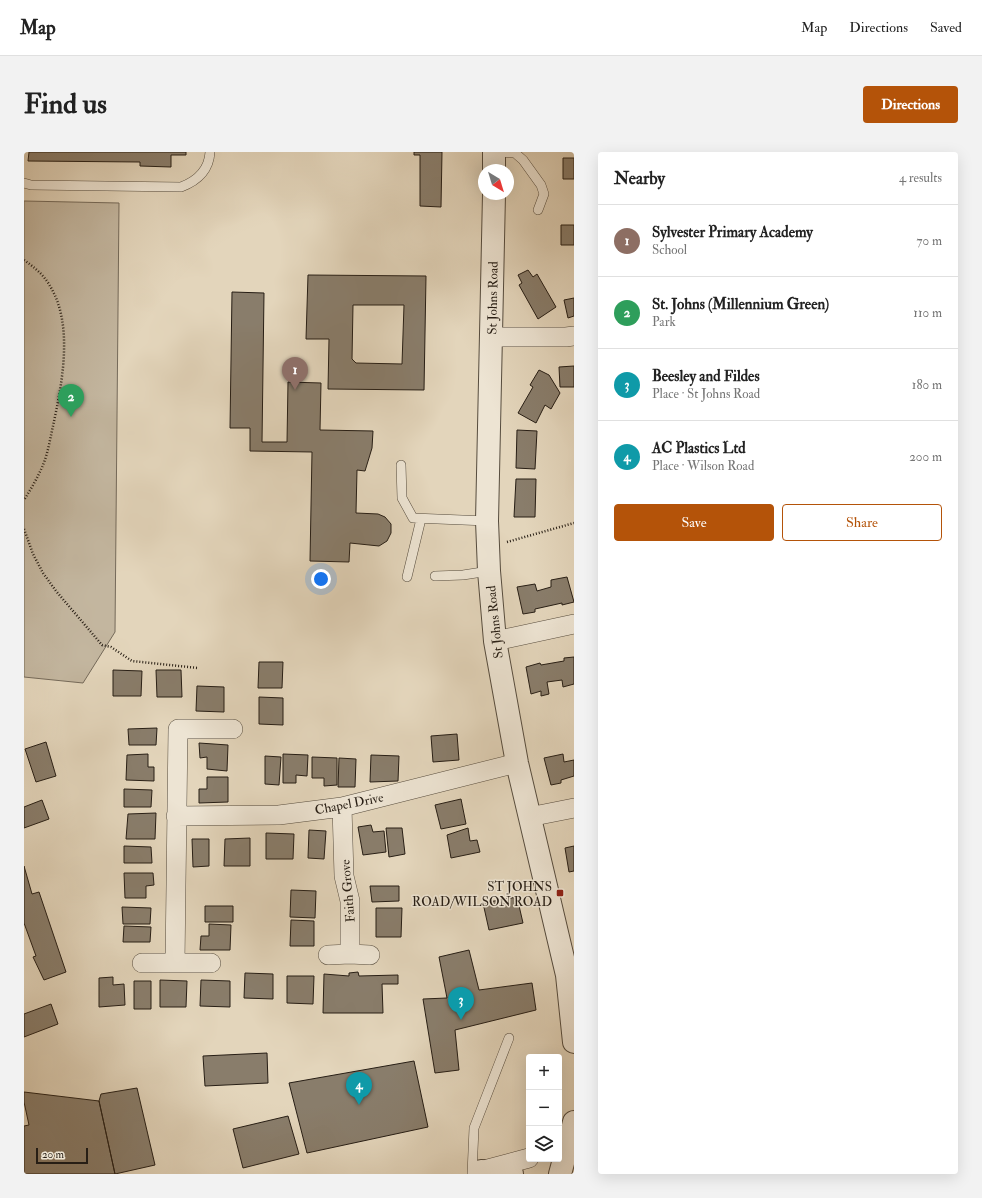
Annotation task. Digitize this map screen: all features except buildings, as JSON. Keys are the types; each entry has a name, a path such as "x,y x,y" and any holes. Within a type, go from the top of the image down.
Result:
{"street":[{"path":"494,164 495,152"},
{"name":"St Johns Road","path":"494,200 487,521 489,571 495,641 517,763 529,817 570,975 574,1042"},
{"path":"491,337 574,336"},
{"path":"495,641 574,624"},
{"path":"175,963 178,729 233,729"},
{"name":"Chapel Drive","path":"176,816 280,815 342,807 517,763"},
{"name":"Faith Grove","path":"342,807 344,876 350,901 350,954"},
{"path":"529,817 574,808"},
{"path":"328,955 370,955"},
{"path":"142,963 211,963"},
{"path":"560,1174 574,1122"},
{"path":"475,1173 526,1159"},
{"path":"475,1173 504,1172 512,1174"}],"lane":[{"path":"24,183 30,185 181,187 192,183 201,176 207,166 210,152"},
{"path":"495,152 515,153 523,160 541,185 544,194 538,210"},
{"path":"401,465 402,498 414,518 487,521"},
{"path":"407,577 421,519"},
{"path":"435,576 463,575 489,571"},
{"path":"475,1173 474,1128 509,1038"}],"path":[{"path":"24,260 42,273 51,286 60,310 64,335 62,375 48,447 43,465 24,500"},
{"path":"488,547 574,523"},
{"path":"24,529 33,554 43,573 56,591 102,645 111,647 132,661 198,668"}],"shaded area":[{"path":"24,201 119,203 115,632 83,683 24,677"}],"place":[{"name":"Sylvester Primary Academy","path":"295,390"},
{"name":"St. Johns (Millennium Green)","path":"71,417"},
{"name":"ST JOHNS ROAD/WILSON ROAD","path":"560,893"},
{"name":"Beesley and Fildes","path":"461,1020"},
{"name":"AC Plastics Ltd","path":"359,1105"}]}
